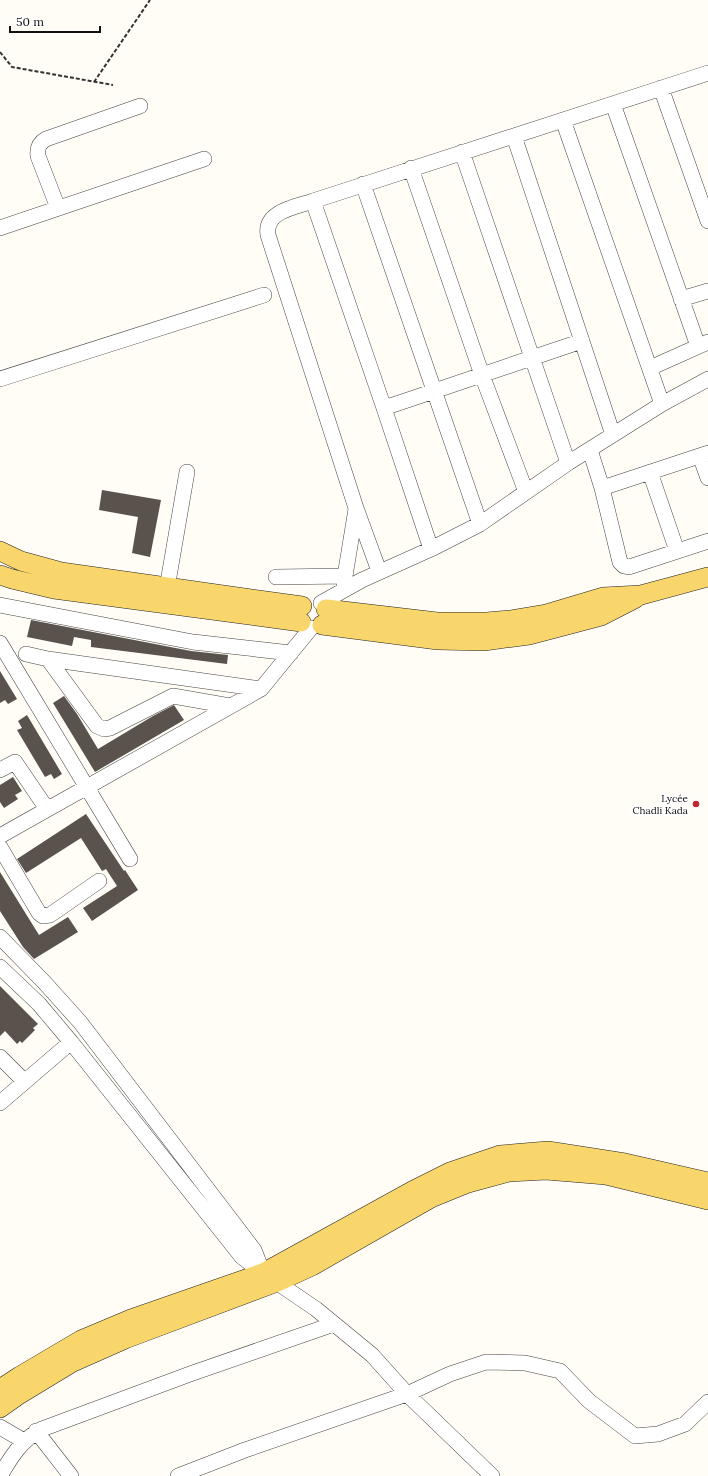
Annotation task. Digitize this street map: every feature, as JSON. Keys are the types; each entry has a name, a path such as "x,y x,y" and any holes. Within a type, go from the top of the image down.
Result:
{"main road":[{"path":"1,551 22,561 61,572 167,588 438,640 484,641 529,636 601,616 641,595 708,577"},
{"path":"0,575 54,590 314,615"},
{"path":"0,1408 73,1362 270,1278 412,1191 450,1172 500,1155 548,1151 625,1163 708,1182"},
{"path":"0,1390 20,1376 80,1340 131,1319 312,1266 432,1198 468,1183 509,1172 546,1170 606,1175 708,1200"}],"street":[{"path":"379,571 356,508 268,231 270,221 278,213 363,184 708,73"},
{"path":"660,88 708,221"},
{"path":"613,104 681,300 703,344 650,368"},
{"path":"58,208 38,156 38,148 40,144 46,139 140,106"},
{"path":"563,120 662,404"},
{"path":"514,136 613,435"},
{"path":"462,152 568,463"},
{"path":"0,228 204,159"},
{"path":"411,168 482,375 526,492"},
{"path":"363,184 480,524"},
{"path":"313,201 384,408 430,549"},
{"path":"681,300 708,291"},
{"path":"0,379 264,295"},
{"path":"384,408 582,341"},
{"path":"276,577 344,583 379,571 430,549 480,524 568,463 662,404 708,379"},
{"path":"590,450 602,488 622,565 629,567 708,541"},
{"path":"602,488 704,454 708,478"},
{"path":"167,588 187,472"},
{"path":"650,472 677,551"},
{"path":"0,836 261,688 291,653 314,615 344,583 356,508"},
{"path":"0,605 193,642 291,653"},
{"path":"0,643 130,859"},
{"path":"26,654 261,688"},
{"path":"48,658 97,726 104,729 110,728 173,696 230,706"},
{"path":"0,770 15,762 47,809"},
{"path":"0,847 39,913 43,916 50,915 99,881"},
{"path":"0,937 80,1022 254,1250 270,1278"},
{"path":"0,967 39,1004 71,1042 242,1257 316,1309 372,1355 407,1394 492,1476"},
{"path":"0,1103 71,1042"},
{"path":"0,1057 24,1081"},
{"path":"0,1476 24,1441 36,1431 190,1374 334,1324"},
{"path":"178,1476 245,1450 407,1394 450,1374 486,1362 525,1363 560,1371 589,1401 635,1436 658,1434 685,1424 708,1402"},
{"path":"0,1427 24,1441"},
{"path":"36,1431 71,1476"}],"path":[{"path":"94,82 150,0"},
{"path":"0,52 12,67 114,85"}],"building":[{"path":"102,490 161,500 150,557 132,553 138,517 99,510"},
{"path":"31,620 191,651 228,655 227,664 91,647 91,640 74,637 72,646 27,637"},
{"path":"0,671 17,699 8,704 5,700 0,703"},
{"path":"64,696 77,714 98,749 174,705 184,720 95,772 53,703"},
{"path":"27,715 62,774 54,779 51,774 45,777 17,730 22,728 18,721"},
{"path":"13,777 22,791 15,795 18,799 4,808 0,802 0,785"},
{"path":"86,814 138,890 92,921 83,908 117,886 106,869 102,871 81,838 26,873 17,859"},
{"path":"0,872 39,935 68,917 78,932 34,959 23,947 0,911"},
{"path":"0,986 38,1024 33,1028 35,1030 22,1043 20,1041 17,1044 5,1031 0,1036"}],"place":[{"name":"Lycée Chadli Kada","path":"696,804"}]}
